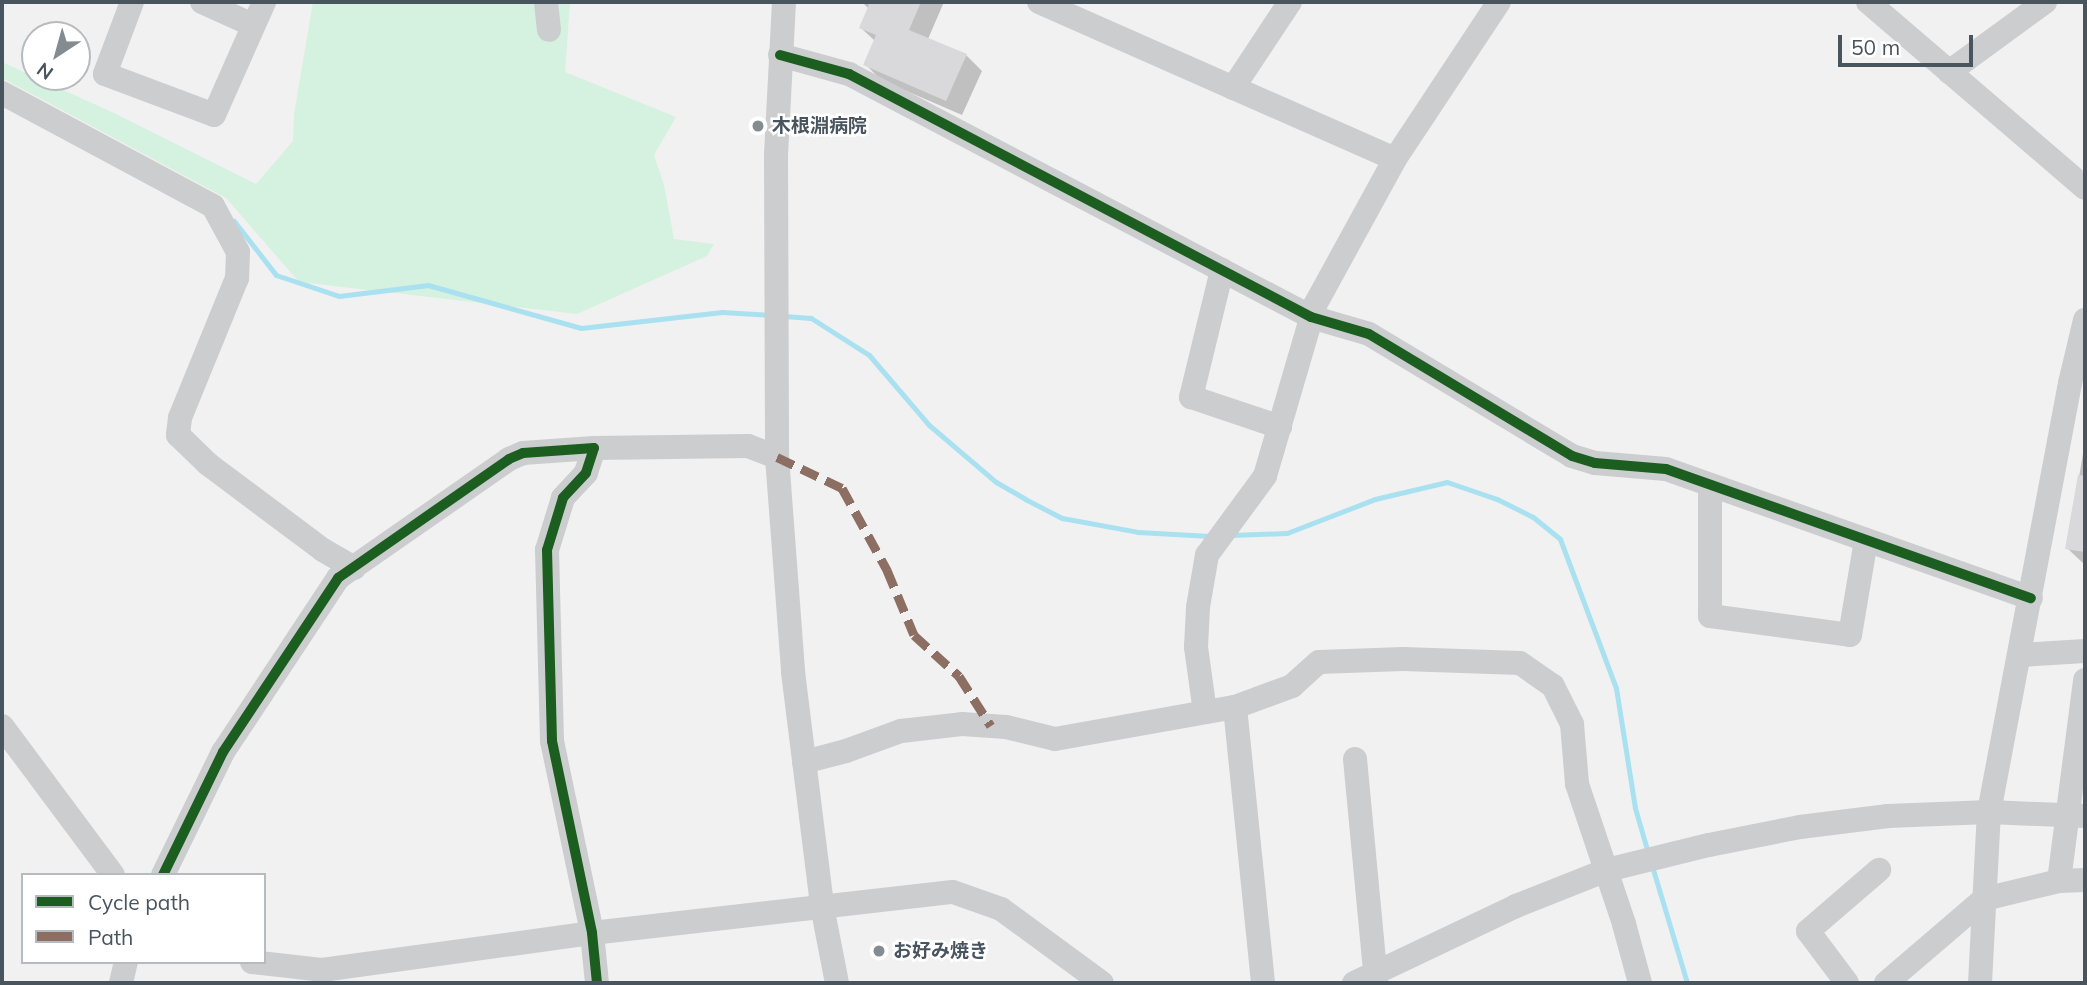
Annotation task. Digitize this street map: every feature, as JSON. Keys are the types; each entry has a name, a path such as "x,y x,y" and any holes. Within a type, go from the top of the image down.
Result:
{"street":[{"path":"132,2 105,74 214,115 264,2"},
{"path":"202,2 253,26"},
{"path":"546,2 549,30"},
{"path":"784,2 775,245 777,457 793,672 822,906 837,983"},
{"path":"1040,2 1395,159"},
{"path":"1233,88 1290,2"},
{"path":"1205,712 1196,647 1198,607 1207,555 1265,476 1311,317 1395,159 1499,2"},
{"path":"1867,2 2085,187"},
{"path":"1949,72 2045,2"},
{"path":"780,55 849,74 1311,317 1369,334 1572,456 1595,463 1666,469 2031,598"},
{"path":"2,93 213,206 238,252 237,278 180,418 178,435 208,464 323,550 354,568"},
{"path":"1222,270 1191,397 1280,427"},
{"path":"1980,983 1989,812 2021,655 2070,383 2085,320"},
{"path":"164,873 223,752 338,578 509,459 523,453 594,448 748,446 777,457"},
{"path":"594,448 586,473 563,498 547,550 552,741 592,933 597,983"},
{"path":"1710,485 1710,616 1850,635 1866,540"},
{"path":"2021,655 2085,651"},
{"path":"804,762 846,751 901,731 962,724 1006,727 1055,739 1235,707 1292,686 1319,662 1403,659 1520,663 1553,686 1572,724 1577,785 1607,870 1640,983"},
{"path":"2059,881 2076,816 2085,680"},
{"path":"1235,707 1263,983"},
{"path":"2,726 112,873"},
{"path":"1355,759 1368,980 1516,906 1607,870 1800,827 1888,816 1989,812 2076,816"},
{"path":"1847,983 1808,931 1879,870"},
{"path":"1886,983 1984,899 2059,881 2085,880"},
{"path":"266,964 385,973 592,933 822,906 842,907 953,892 1001,909 1102,983"},
{"path":"121,983 126,964"}],"green space":[{"path":"313,2 570,2 565,72 676,117 654,155 664,185 674,239 714,244 707,256 577,314 299,282 226,198 26,91 66,91 256,184 293,141 294,114"},
{"path":"2,62 21,71 21,88 2,78"}],"building":[{"path":"870,2 921,2 909,30 967,54 946,101 863,65 876,35 859,28"},
{"path":"2078,475 2085,476 2085,552 2065,549"}],"waterway":[{"path":"234,221 276,275 339,296 428,285 581,328 722,312 771,315"},
{"path":"784,316 811,318 869,355 929,425 996,482 1025,499 1062,518 1138,532 1210,536"},
{"path":"1231,535 1287,533 1375,499 1447,482 1497,499 1533,517 1560,539 1616,688 1635,808 1648,853"},
{"path":"1652,866 1687,983"}],"marked path":[{"path":"777,457 842,488 887,570 914,635 959,676 991,726"}],"cycle path":[{"path":"780,55 849,74 1311,317 1369,334 1572,456 1595,463 1666,469 2031,598"},
{"path":"164,873 223,752 338,578 509,459 523,453 594,448 586,473 563,498 547,550 552,741 592,933 597,983"}],"place":[{"name":"木根淵病院","path":"758,126"},
{"name":"お好み焼き","path":"879,951"}]}
